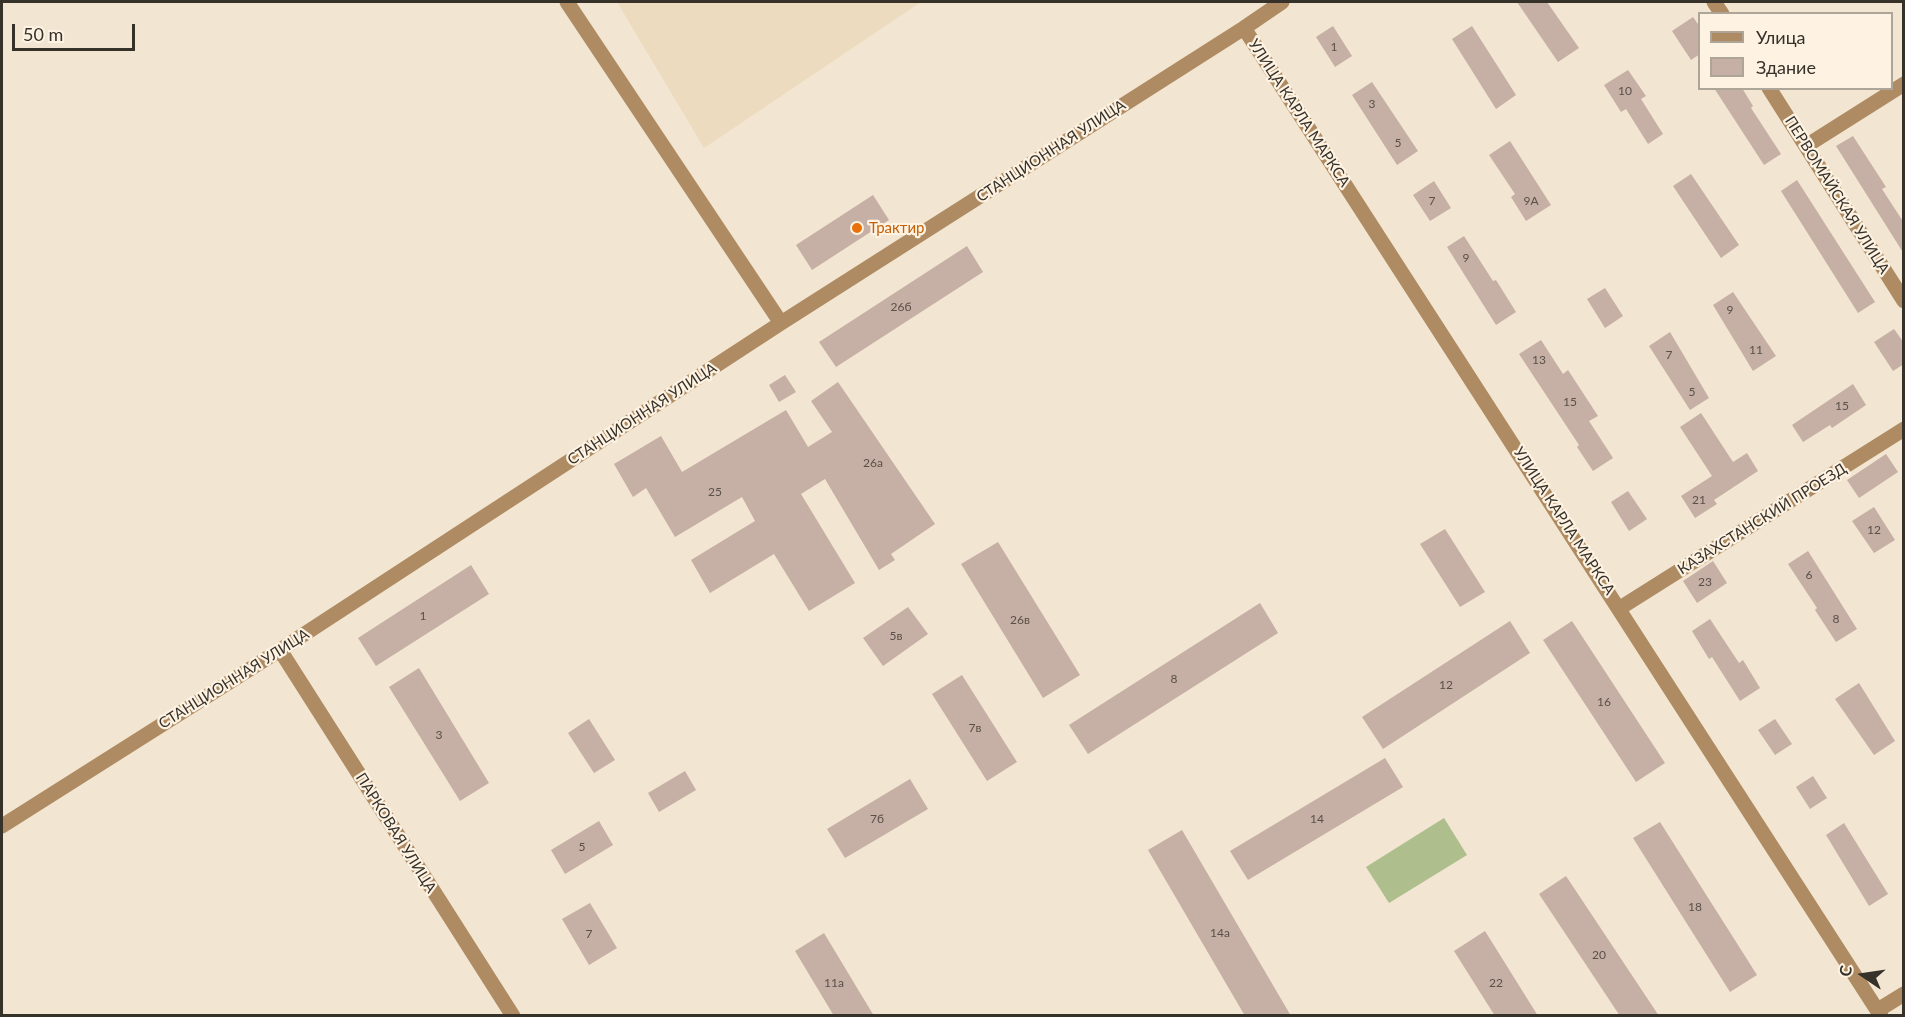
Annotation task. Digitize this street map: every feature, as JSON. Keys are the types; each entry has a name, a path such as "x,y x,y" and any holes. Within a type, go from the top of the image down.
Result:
{"street":[{"path":"567,2 781,323"},
{"name":"СТАНЦИОННАЯ УЛИЦА","path":"2,826 280,650 781,323 1282,2"},
{"name":"УЛИЦА КАРЛА МАРКСА","path":"1244,28 1880,1013"},
{"path":"1806,146 1904,84"},
{"name":"ПЕРВОМАЙСКАЯ УЛИЦА","path":"1770,90 1904,301"},
{"name":"КАЗАХСТАНСКИЙ ПРОЕЗД","path":"1620,608 1904,429"},
{"name":"ПАРКОВАЯ УЛИЦА","path":"280,650 513,1016"},
{"path":"1880,1013 1904,994"}],"shaded area":[{"path":"617,2 921,2 704,148"}],"green space":[{"path":"1444,818 1467,855 1389,903 1366,867"}],"building":[{"path":"1517,2 1547,2 1579,48 1558,62"},
{"path":"1693,17 1698,24 1698,55 1691,60 1672,31"},
{"path":"1333,26 1352,56 1335,67 1316,37"},
{"path":"1472,26 1516,95 1496,109 1452,39"},
{"path":"1628,70 1646,96 1641,99 1663,134 1648,144 1626,109 1621,112 1604,85"},
{"path":"1372,82 1418,151 1397,165 1352,95"},
{"path":"1715,90 1743,90 1753,106 1751,108 1781,154 1764,165"},
{"path":"1853,136 1886,187 1882,189 1904,223 1904,254 1836,146"},
{"path":"1510,141 1551,205 1526,221 1511,197 1515,194 1489,155"},
{"path":"1691,174 1739,245 1721,258 1673,186"},
{"path":"1797,180 1875,302 1858,313 1781,191"},
{"path":"1434,181 1451,208 1430,221 1413,195"},
{"path":"873,195 889,220 812,270 796,245"},
{"path":"1464,236 1516,312 1496,325 1447,247"},
{"path":"967,246 983,272 836,367 819,342"},
{"path":"1605,288 1623,316 1605,328 1587,299"},
{"path":"1733,292 1776,356 1753,371 1713,305"},
{"path":"1894,329 1904,343 1904,364 1893,371 1874,342"},
{"path":"1670,332 1709,398 1690,410 1649,346"},
{"path":"1541,340 1563,374 1568,370 1598,416 1589,421 1613,458 1593,471 1577,447 1579,445 1519,354"},
{"path":"785,375 796,392 779,402 769,385"},
{"path":"838,382 935,524 891,554 895,560 879,570 825,479 801,494 855,583 809,611 774,554 710,593 691,560 755,521 742,497 675,537 646,488 633,497 614,464 661,436 682,472 786,410 808,447 832,432 811,401"},
{"path":"1853,384 1866,405 1832,428 1830,425 1803,442 1792,425"},
{"path":"1701,413 1733,462 1747,453 1758,471 1714,500 1717,504 1695,518 1681,496 1712,476 1680,427"},
{"path":"1886,454 1898,472 1859,498 1847,480"},
{"path":"1628,491 1647,519 1629,531 1611,502"},
{"path":"1874,507 1895,540 1874,553 1852,521"},
{"path":"1445,529 1485,592 1460,607 1420,544"},
{"path":"998,542 1080,675 1043,698 961,564"},
{"path":"1808,551 1857,629 1836,642 1788,564"},
{"path":"1713,561 1727,583 1697,603 1683,581"},
{"path":"471,565 489,594 376,666 358,638"},
{"path":"1260,603 1278,633 1088,754 1069,725"},
{"path":"908,607 928,634 883,666 863,638"},
{"path":"1710,619 1739,663 1743,660 1760,688 1740,701 1712,657 1709,659 1692,631"},
{"path":"1510,621 1530,653 1383,749 1362,717"},
{"path":"1572,621 1665,763 1636,782 1543,640"},
{"path":"419,668 489,783 460,801 389,687"},
{"path":"962,675 1017,762 987,781 932,694"},
{"path":"1859,683 1895,741 1874,755 1835,699"},
{"path":"589,719 615,760 594,773 568,733"},
{"path":"1775,719 1792,744 1775,755 1758,730"},
{"path":"1385,758 1403,787 1248,880 1230,851"},
{"path":"685,771 696,790 659,812 648,793"},
{"path":"1813,776 1827,798 1810,809 1796,787"},
{"path":"910,779 928,809 845,858 827,829"},
{"path":"599,821 613,845 565,874 551,850"},
{"path":"1660,822 1757,975 1730,992 1633,838"},
{"path":"1844,823 1888,894 1869,906 1826,835"},
{"path":"1182,830 1291,1016 1245,1016 1148,850"},
{"path":"1566,876 1659,1016 1620,1016 1539,894"},
{"path":"590,903 617,948 589,965 562,919"},
{"path":"1485,931 1538,1016 1495,1016 1454,951"},
{"path":"824,933 874,1016 834,1016 795,951"}],"place":[{"name":"Трактир","path":"857,228"}]}
